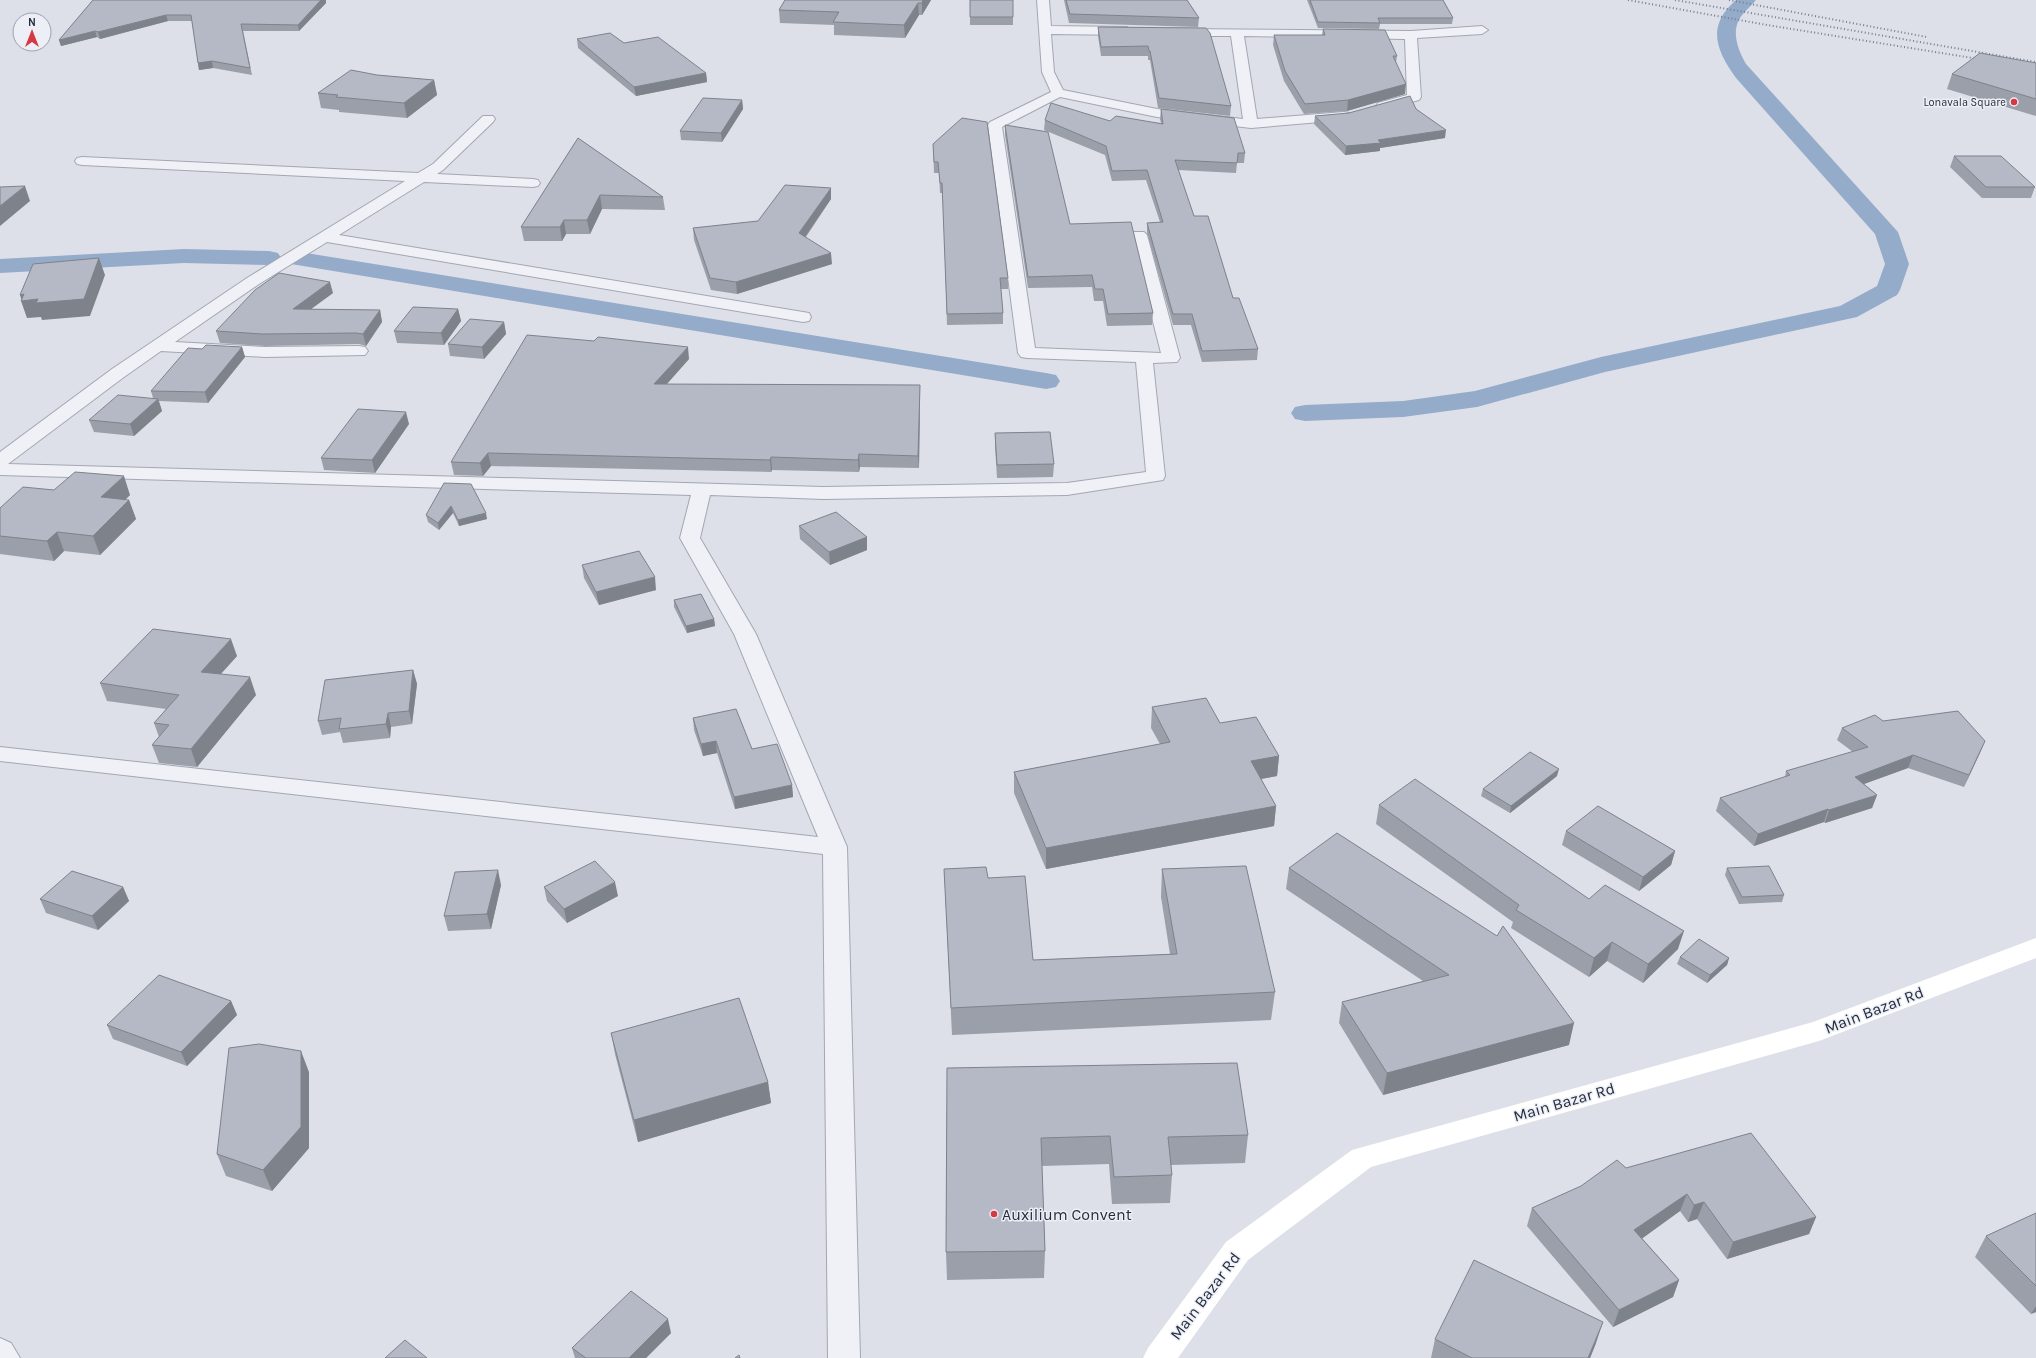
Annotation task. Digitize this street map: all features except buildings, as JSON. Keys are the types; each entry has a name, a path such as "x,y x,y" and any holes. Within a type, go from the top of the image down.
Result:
{"main road":[{"name":"Main Bazar Rd","path":"1159,1358 1237,1251 1362,1158 1819,1031 2036,948"}],"street":[{"path":"1043,0 1048,72 1058,93"},
{"path":"1044,30 1137,32"},
{"path":"1168,32 1411,35 1482,30"},
{"path":"1237,33 1251,124"},
{"path":"1370,110 1414,97 1411,35"},
{"path":"1139,235 1171,358 1027,353 995,125 1058,93 1157,113 1251,124 1356,114"},
{"path":"0,461 158,346 253,282 438,168 488,118"},
{"path":"82,161 533,183"},
{"path":"324,237 803,318"},
{"path":"158,346 265,352 359,351"},
{"path":"0,469 823,493 1067,489 1156,476 1144,357"},
{"path":"702,490 690,538 745,634 835,847 844,1358"},
{"path":"0,754 835,847"},
{"path":"0,1353 4,1358"}],"waterway":[{"path":"1305,413 1403,409 1477,399 1601,365 1848,312 1888,290 1897,264 1886,232 1743,74 1731,55 1727,45 1727,27 1730,18 1747,0"},
{"path":"0,266 184,256 269,258"},
{"path":"300,259 1046,381"}],"railway":[{"path":"1628,0 1767,25 1985,60"},
{"path":"1675,0 2036,62"},
{"path":"1729,0 1927,37"}],"place":[{"name":"Lonavala Square","path":"2014,102"},
{"name":"Auxilium Convent","path":"994,1214"}]}
